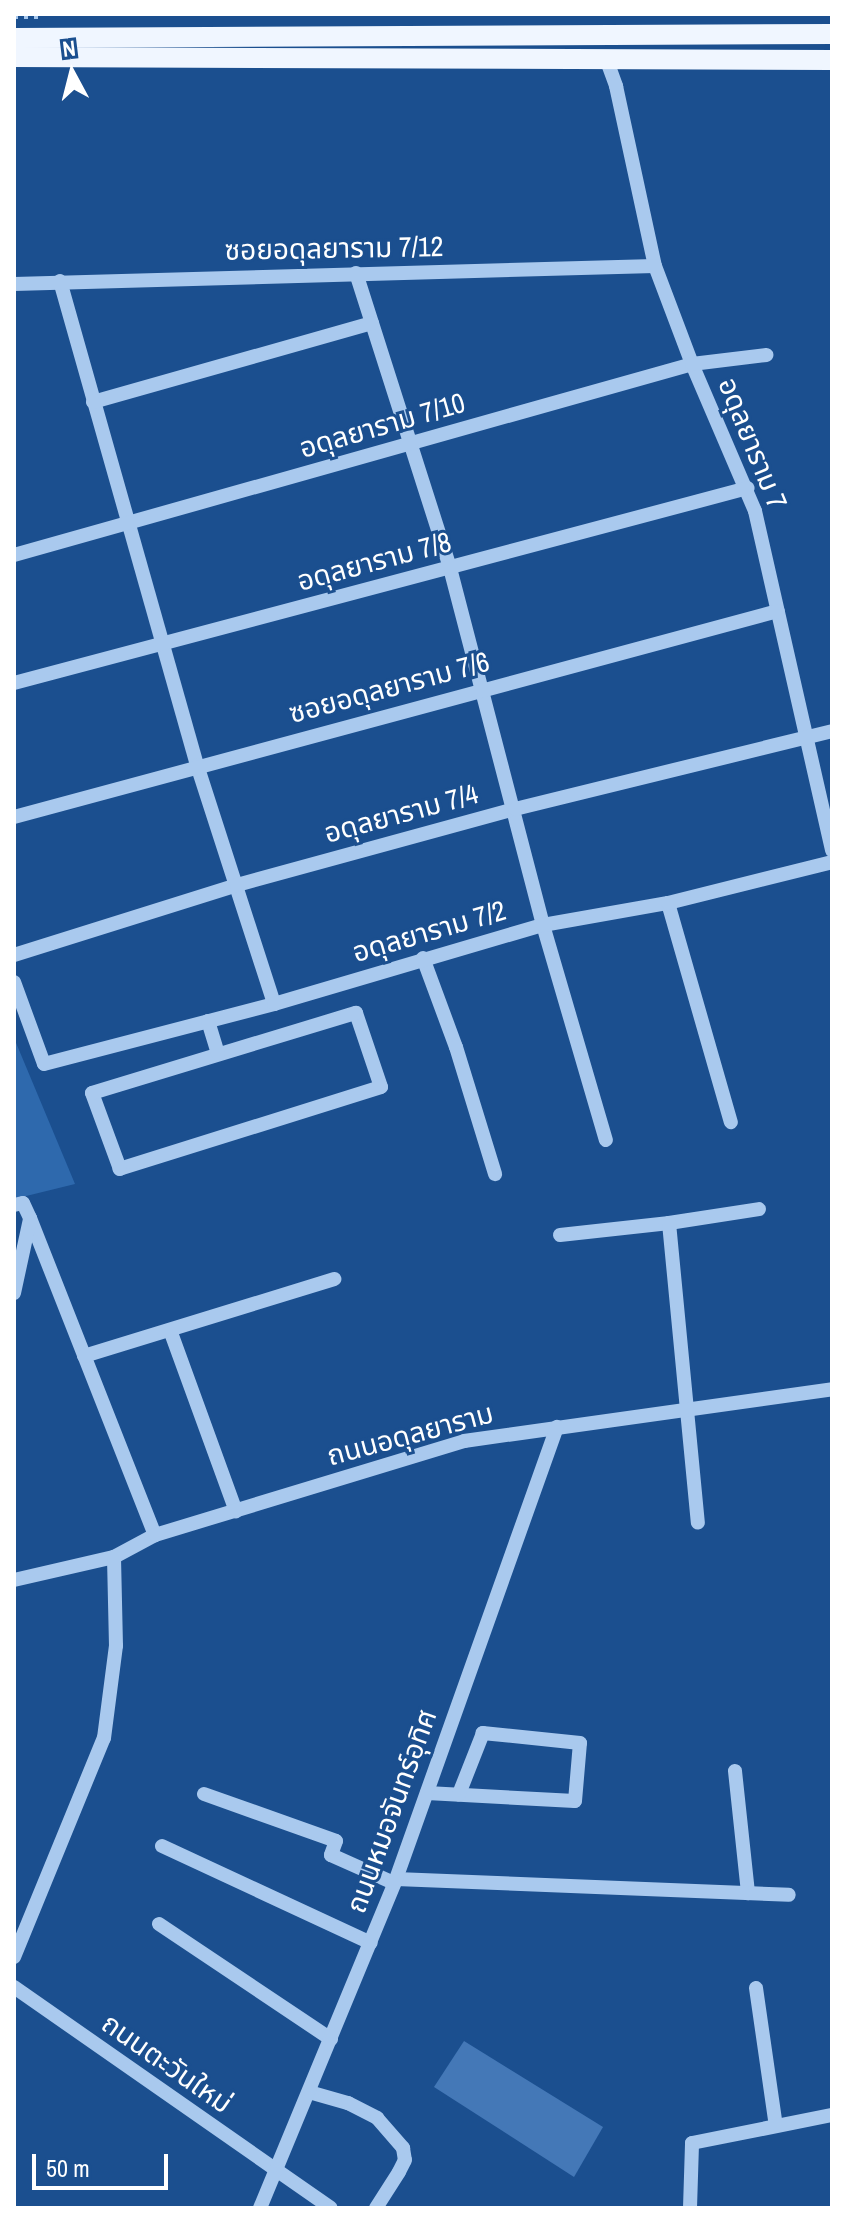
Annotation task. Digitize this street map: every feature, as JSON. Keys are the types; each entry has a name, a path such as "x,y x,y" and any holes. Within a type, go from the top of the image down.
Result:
{"main road":[{"path":"14,38 832,34"},
{"path":"14,57 832,60"}],"street":[{"name":"อดุลยาราม 7","path":"607,61 616,86 655,266 692,364 748,488 806,738 827,802 832,850"},
{"name":"ซอยอดุลยาราม 7/12","path":"14,284 655,266"},
{"path":"356,273 450,568 543,925 606,1140"},
{"path":"60,281 197,765 274,1004"},
{"path":"93,402 372,323"},
{"name":"อดุลยาราม 7/10","path":"14,555 692,364 766,355"},
{"name":"อดุลยาราม 7/8","path":"14,683 748,488"},
{"name":"ซอยอดุลยาราม 7/6","path":"14,817 482,688 778,611"},
{"name":"อดุลยาราม 7/4","path":"14,955 237,885 515,809 832,731"},
{"name":"อดุลยาราม 7/2","path":"14,982 44,1064 274,1004 543,925 668,903 832,862"},
{"path":"668,903 731,1122"},
{"path":"423,958 456,1047 495,1174"},
{"path":"356,1013 381,1087 120,1169 92,1093 218,1054 356,1013"},
{"path":"208,1021 218,1054"},
{"path":"14,1205 23,1203 30,1218 155,1535"},
{"path":"560,1235 759,1209"},
{"path":"14,1293 30,1218"},
{"path":"669,1223 698,1523"},
{"path":"84,1356 334,1279"},
{"path":"170,1330 236,1511"},
{"name":"ถนนอดุลยาราม","path":"14,1580 114,1557 155,1535 464,1441 832,1389"},
{"name":"ถนนหมอจันทร์อุทิศ","path":"260,2208 395,1881 557,1427"},
{"path":"14,1957 104,1738 116,1646 114,1557"},
{"path":"427,1793 575,1801 580,1743 483,1733 459,1794"},
{"path":"735,1771 748,1893"},
{"path":"204,1794 336,1841 331,1855 395,1881 789,1895"},
{"path":"162,1846 371,1943"},
{"path":"159,1924 331,2039"},
{"name":"ถนนตะวันใหม่","path":"14,1987 275,2172 331,2208"},
{"path":"756,1988 776,2126"},
{"path":"309,2092 377,2118 403,2148 405,2160 376,2208"},
{"path":"690,2208 692,2143 832,2115"}],"shaded area":[{"path":"14,1038 75,1184 14,1199"}],"building":[{"path":"464,2041 603,2127 574,2177 434,2087"}]}
